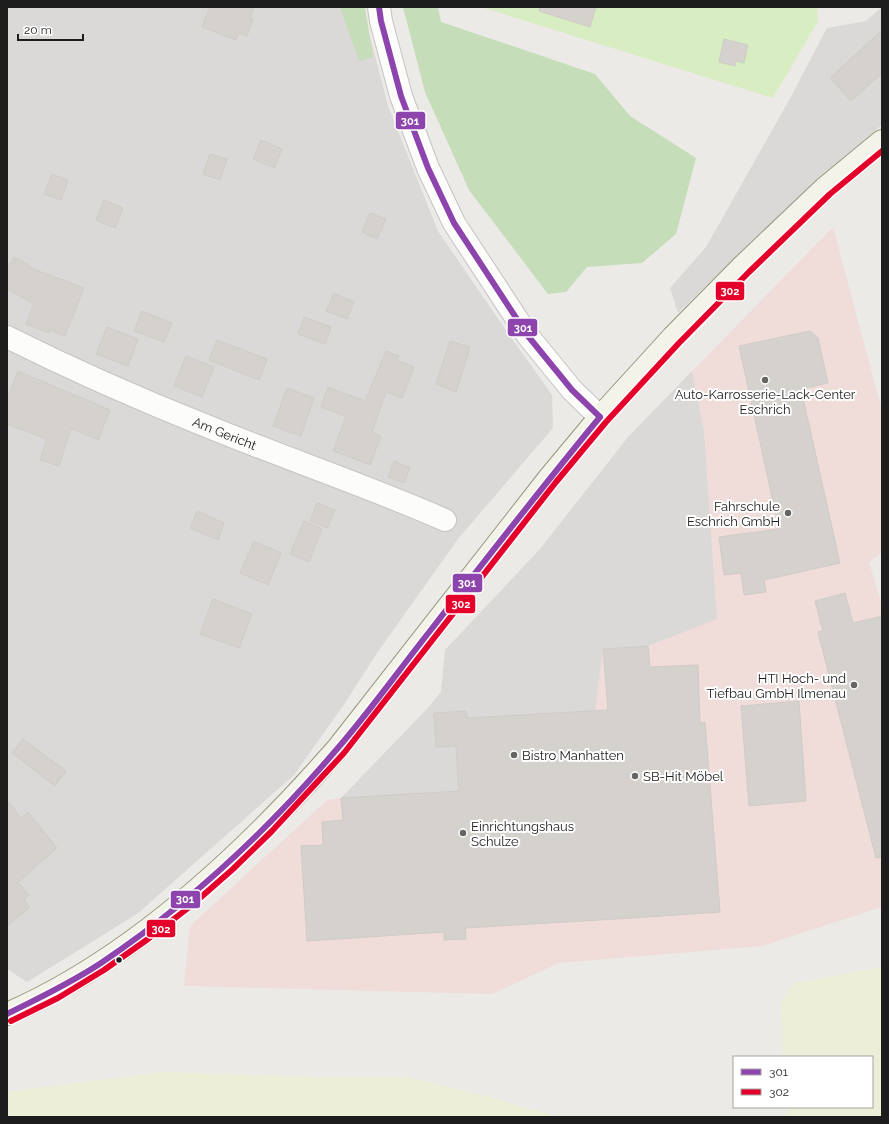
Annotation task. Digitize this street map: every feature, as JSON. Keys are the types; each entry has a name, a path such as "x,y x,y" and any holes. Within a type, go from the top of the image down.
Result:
{"main road":[{"path":"8,1012 65,984 118,952 202,885 251,841 309,781 338,748 545,483 600,417 678,332 743,266 825,188 882,141"}],"street":[{"path":"379,7 381,21 401,96 428,168 454,223 528,336 572,390 600,417"},
{"name":"Am Gericht","path":"7,337 91,376 210,428 359,485 445,520"}],"shaded area":[{"path":"7,7 364,7 367,25 388,106 438,231 552,395 553,428 458,539 377,653 343,706 294,775 137,914 27,982 7,969"},
{"path":"882,7 882,125 818,178 678,313 670,288 706,247 787,104 827,28 866,21"},
{"path":"833,227 882,411 882,553 869,562 882,606 882,907 762,946 559,963 492,994 184,986 190,926 327,800 341,798 436,747 434,713 466,711 467,718 603,649 717,619 704,431 692,371"},
{"path":"692,371 704,431 717,619 648,646 603,649 595,711 467,718 466,711 434,713 436,747 456,746 459,791 341,798 424,712 441,692 445,650 540,549 628,437"},
{"path":"341,504 377,518 404,542 412,560 351,668 337,697 314,735 292,728 284,744 224,702 272,589 294,596 319,563"}],"green space":[{"path":"340,7 365,7 373,57 359,61"},
{"path":"403,7 438,7 441,22 595,74 630,116 696,158 676,234 642,263 587,267 566,292 548,294 469,190 425,92"},
{"path":"481,7 817,7 818,21 773,98"},
{"path":"882,967 882,1117 786,1117 785,1108 873,1108 873,1056 783,1056 781,1002 795,983"},
{"path":"164,1072 317,1077 408,1077 489,1097 559,1117 7,1117 7,1092"}],"building":[{"path":"210,7 254,7 250,18 253,19 247,36 238,33 236,40 202,27"},
{"path":"540,7 596,7 590,27 539,11"},
{"path":"882,30 882,73 851,101 830,78"},
{"path":"724,39 748,45 744,63 736,61 735,66 719,62"},
{"path":"261,140 282,149 274,168 253,159"},
{"path":"210,154 227,159 220,180 203,174"},
{"path":"52,174 68,180 61,200 44,194"},
{"path":"104,200 123,208 115,228 96,220"},
{"path":"370,213 386,219 377,239 362,232"},
{"path":"14,257 29,265 28,267 84,288 65,336 50,330 49,333 26,324 34,304 7,289 7,269"},
{"path":"334,293 354,302 347,319 326,311"},
{"path":"142,311 172,323 164,342 134,331"},
{"path":"304,317 331,327 325,344 298,334"},
{"path":"107,327 138,339 128,366 96,354"},
{"path":"810,331 818,338 828,383 801,389 840,563 764,580 766,592 744,595 741,573 724,575 719,537 779,529 739,346"},
{"path":"217,340 267,359 259,380 209,360"},
{"path":"450,341 470,347 456,392 436,384"},
{"path":"386,351 399,356 397,360 414,367 402,398 386,392 372,432 381,436 370,465 333,451 346,416 321,407 328,387 365,401"},
{"path":"186,356 214,367 202,397 174,386"},
{"path":"18,371 110,410 98,440 71,428 59,466 40,460 47,439 7,424 7,399"},
{"path":"287,388 314,398 301,436 273,426"},
{"path":"394,461 410,468 404,483 388,477"},
{"path":"317,503 335,510 327,528 310,521"},
{"path":"197,511 224,523 218,540 190,528"},
{"path":"304,521 322,529 309,562 290,554"},
{"path":"254,541 281,553 268,585 240,573"},
{"path":"845,593 853,623 882,616 882,857 876,858 818,632 823,631 815,601"},
{"path":"213,599 252,614 239,648 200,634"},
{"name":"Einrichtungshaus Schulze","path":"648,646 650,667 698,665 700,723 705,722 720,912 465,928 466,939 444,940 444,932 307,941 301,846 323,845 322,822 343,820 341,798 459,791 456,746 436,747 434,713 466,711 467,718 608,710 603,649"},
{"path":"799,701 806,801 749,806 741,706"},
{"path":"23,739 66,771 55,786 12,753"},
{"path":"7,800 21,818 28,812 57,848 18,882 29,895 24,900 30,907 7,926"}],"transit line":[{"name":"301","path":"379,7 381,21 401,96 428,168 454,223 528,336 572,390 600,417"},
{"name":"302","path":"11,1021 58,998 104,970 148,939 192,905 233,869 272,831 344,753 556,482 606,422 679,343 749,272 830,194 882,151"},
{"name":"301","path":"7,1014 78,977 134,940 165,916 226,864 284,808 349,735 514,523 600,417"}],"place":[{"name":"Auto-Karrosserie-Lack-Center Eschrich","path":"765,380"},
{"name":"Fahrschule Eschrich GmbH","path":"788,513"},
{"name":"HTI Hoch- und Tiefbau GmbH Ilmenau","path":"854,685"},
{"name":"Bistro Manhatten","path":"514,755"},
{"name":"SB-Hit Möbel","path":"635,776"},
{"name":"Einrichtungshaus Schulze","path":"463,833"}]}
